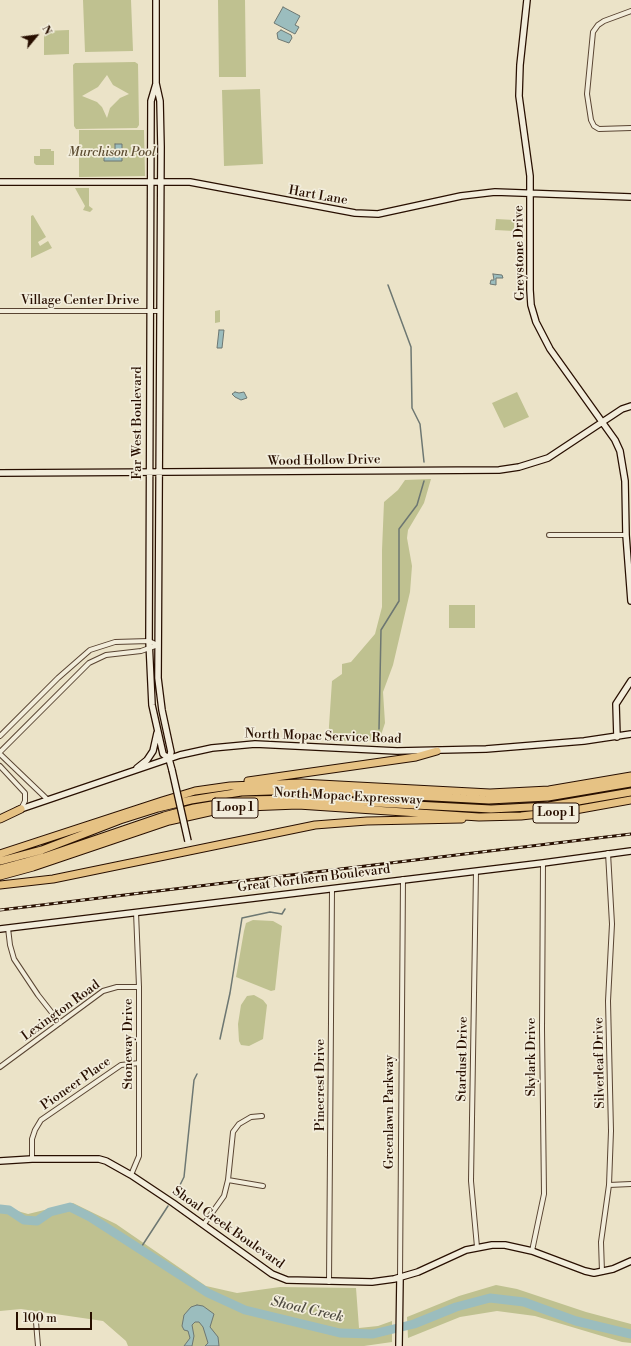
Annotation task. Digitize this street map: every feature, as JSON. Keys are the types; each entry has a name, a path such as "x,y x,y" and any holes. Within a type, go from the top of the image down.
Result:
{"highway":[{"path":"230,786 251,780 416,757 437,751"},
{"name":"North Mopac Expressway","path":"0,854 195,791 230,786 301,784 490,793 556,789 631,776"},
{"path":"0,861 42,850 158,808 192,800 241,792 300,790 489,800 548,797 631,784"},
{"path":"0,869 44,857 164,816 194,808 243,800 301,799 491,808 549,806 631,792"},
{"name":"North Mopac Expressway","path":"0,876 33,867 169,821 218,810 298,805 479,817 551,814 631,800"},
{"path":"0,819 21,810"},
{"path":"0,885 53,879 315,825 367,821 454,820 479,817"},
{"path":"13,850 30,850 61,842"}],"street":[{"name":"Far West Boulevard","path":"156,0 156,84 160,101 158,678 162,710 171,752 169,759 190,850"},
{"name":"Greystone Drive","path":"527,0 520,65 519,96 530,176 530,290 536,322 550,349 615,440 623,462 631,601"},
{"path":"631,11 604,21 598,25 593,32 587,94 591,120 594,126 599,129 631,128"},
{"name":"Far West Boulevard","path":"156,84 151,101 149,650 152,705 163,754 169,759"},
{"name":"Hart Lane","path":"0,182 190,182 356,214 378,214 478,193 631,197"},
{"name":"Village Center Drive","path":"0,311 160,311"},
{"name":"Wood Hollow Drive","path":"0,473 499,470 519,467 548,458 622,409 631,406"},
{"path":"549,535 626,535"},
{"path":"0,736 58,678 90,650 115,642 149,640 158,645"},
{"path":"48,800 0,753 80,670 97,658 116,653 149,650 158,645"},
{"path":"58,678 67,683"},
{"path":"617,737 616,704 631,681"},
{"path":"130,772 142,764 150,756 157,731"},
{"name":"North Mopac Service Road","path":"0,815 21,810 169,759 212,748 255,744 397,751 437,751 516,748 617,737 631,734"},
{"path":"0,766 25,793 25,801 21,810"},
{"name":"Great Northern Boulevard","path":"0,929 631,851"},
{"name":"Silverleaf Drive","path":"602,1272 601,1242 609,1185 611,1131 608,1001 612,924 608,853"},
{"name":"Skylark Drive","path":"532,1250 544,1194 542,1029 543,863"},
{"name":"Stardust Drive","path":"476,871 471,1180 477,1247"},
{"name":"Greenlawn Parkway","path":"399,1346 403,879"},
{"name":"Pinecrest Drive","path":"329,1282 332,889"},
{"name":"Stoneway Drive","path":"131,1174 139,1156 139,987 136,912"},
{"path":"8,928 10,945 14,959 38,995 60,1023"},
{"name":"Lexington Road","path":"0,1067 103,991 117,987 139,987"},
{"name":"Pioneer Place","path":"32,1159 34,1135 41,1120 121,1065 139,1064"},
{"path":"204,1224 224,1196 228,1180 233,1132 239,1124 251,1117 262,1116"},
{"name":"Shoal Creek Boulevard","path":"0,1161 32,1159 99,1159 112,1164 131,1174 171,1201 278,1277 287,1280 372,1282 400,1278 477,1247 505,1245 532,1250 585,1271 602,1272 631,1261"},
{"path":"228,1180 263,1186"},
{"path":"609,1185 631,1184"},
{"path":"36,1322 38,1346"}],"green space":[{"path":"83,0 131,0 133,51 85,52"},
{"path":"218,0 245,0 246,77 219,77"},
{"path":"69,30 69,54 44,55 44,31"},
{"path":"135,62 138,64 139,125 137,128 76,129 74,126 73,65 75,63","holes":["107,75 113,85 129,94 120,98 110,108 107,118 102,107 97,102 82,96 98,87"]},
{"path":"260,89 263,164 224,166 222,90"},
{"name":"Murchison Pool","path":"79,130 144,130 145,176 79,177"},
{"path":"40,149 51,149 51,151 54,151 54,165 36,165 34,163 34,156 40,156"},
{"path":"75,188 89,188 89,206 93,209 90,212 83,210 85,206"},
{"path":"33,215 46,237 38,242 40,246 48,241 52,248 31,258 31,216"},
{"path":"496,219 514,220 514,231 495,230"},
{"path":"220,310 220,322 215,323 215,311"},
{"path":"517,392 529,417 504,428 492,403"},
{"path":"431,479 424,503 408,530 407,538 412,566 410,592 393,665 383,692 385,723 379,741 328,741 332,681 342,674 342,664 351,662 375,634 382,607 384,502 398,490 405,480"},
{"path":"449,605 475,605 475,628 449,628"},
{"path":"253,920 273,921 282,926 275,990 271,991 236,977 246,923"},
{"path":"254,995 263,1000 267,1005 263,1039 249,1046 241,1045 239,1041 238,1024 241,1005 247,996"},
{"path":"73,1203 116,1224 206,1286 237,1293 280,1287 356,1288 359,1328 378,1326 392,1321 392,1342 364,1346 128,1346 126,1341 103,1321 21,1309 0,1311 0,1206 28,1214"},
{"path":"496,1285 517,1289 586,1312 631,1324 631,1343 622,1342 535,1316 497,1311 460,1317 408,1338 407,1317 459,1296"}],"water":[{"path":"283,7 300,16 295,25 299,27 295,34 274,23"},
{"path":"281,30 291,35 292,38 289,43 278,39 277,33"},
{"path":"115,144 122,144 122,161 104,161 104,151 115,151"},
{"path":"493,274 502,275 503,278 496,278 496,285 490,284 491,280 494,280"},
{"path":"219,330 224,330 222,348 217,348"},
{"path":"235,392 244,392 247,398 241,400 235,397 232,394"},
{"path":"197,1305 203,1306 214,1314 210,1327 218,1337 219,1346 205,1346 208,1343 203,1327 199,1322 195,1322 192,1325 194,1336 192,1346 184,1346 190,1338 188,1331 184,1330 182,1326 184,1315 191,1307"}],"waterway":[{"path":"388,285 411,347 412,408 420,424 424,462"},
{"path":"379,729 381,630 399,601 399,529 417,505 424,481"},
{"path":"220,1039 230,993 242,918 270,912 282,914 285,909"},
{"path":"176,1193 184,1177 194,1080 197,1074"},
{"path":"140,1249 168,1206"},
{"name":"Shoal Creek","path":"0,1209 9,1210 24,1220 37,1221 50,1212 70,1207 90,1217 208,1293 245,1310 340,1333 373,1334 414,1324 456,1307 490,1298 524,1302 576,1321 631,1334"}],"railway":[{"path":"0,910 631,834"}]}
